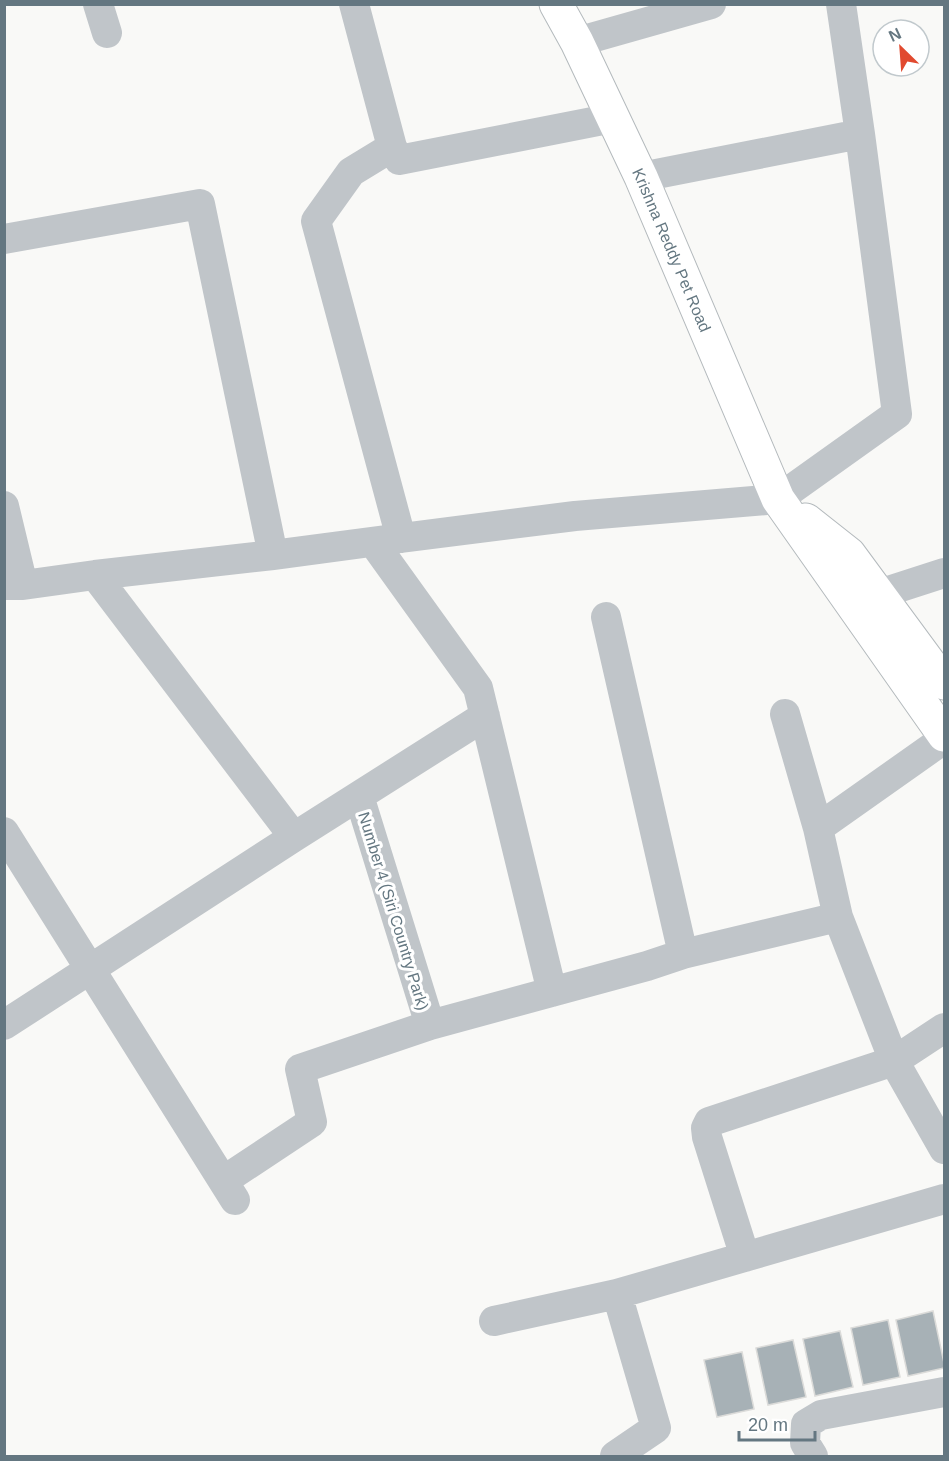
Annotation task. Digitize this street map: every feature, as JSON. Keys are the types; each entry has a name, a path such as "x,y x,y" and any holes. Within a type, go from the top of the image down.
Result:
{"main road":[{"name":"Krishna Reddy Pet Road","path":"556,4 577,42 641,177 778,499 945,737"},
{"name":"Krishna Reddy Pet Road","path":"778,499 849,554 945,683"}],"street":[{"path":"98,4 107,33"},
{"path":"354,4 392,147 399,160 613,118"},
{"path":"577,42 711,4"},
{"path":"4,506 14,585 273,555 575,516 778,499 897,414 841,4"},
{"path":"641,177 860,134"},
{"path":"392,147 351,172 316,221 387,540 478,688 552,992"},
{"path":"4,239 200,204 273,555"},
{"path":"879,594 945,573"},
{"path":"95,575 294,837"},
{"path":"606,617 683,954"},
{"path":"785,714 818,828 838,917 894,1061 945,1149"},
{"path":"4,1025 485,716"},
{"path":"818,828 945,737"},
{"name":"Number 4 (Siri Country Park)","path":"359,796 430,1025"},
{"path":"4,832 229,1190 312,1122 300,1069 430,1025 647,966 683,954 838,917"},
{"path":"745,1257 707,1137 706,1128 709,1122 894,1061 945,1028"},
{"path":"494,1321 617,1294 945,1199"},
{"path":"615,1456 656,1428 617,1294"},
{"path":"813,1456 805,1443 806,1424 821,1415 945,1392"}],"building":[{"path":"933,1311 944,1368 908,1376 896,1320"},
{"path":"888,1320 900,1377 863,1385 851,1328"},
{"path":"840,1331 853,1387 815,1396 803,1339"},
{"path":"793,1340 806,1397 768,1405 756,1348"},
{"path":"742,1352 754,1409 717,1417 704,1360"}]}
